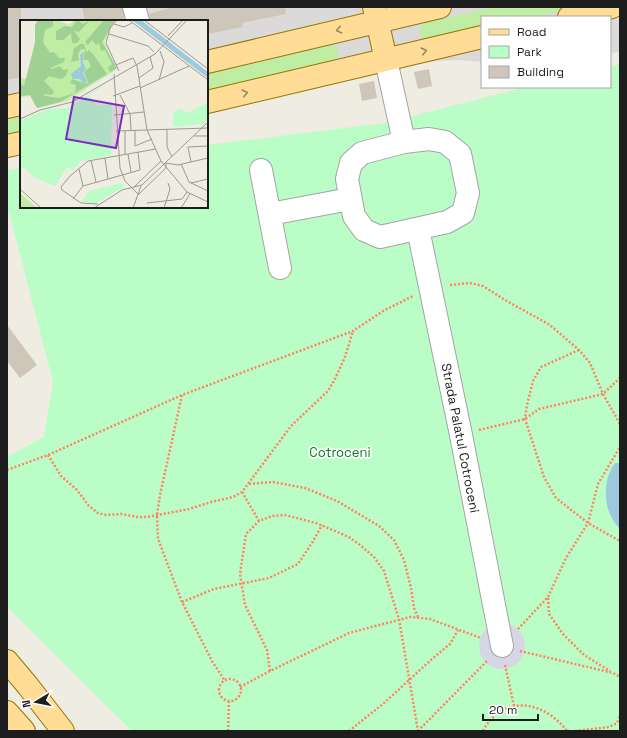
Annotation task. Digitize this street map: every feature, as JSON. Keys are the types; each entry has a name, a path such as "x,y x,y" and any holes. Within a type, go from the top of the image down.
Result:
{"main road":[{"path":"208,62 375,14 440,7"},
{"path":"573,16 612,7"},
{"path":"375,14 386,60"},
{"path":"208,102 481,37"},
{"path":"7,107 20,104"},
{"path":"7,146 20,143"},
{"path":"7,662 63,731"},
{"path":"7,712 24,731"}],"street":[{"path":"134,7 138,20"},
{"path":"386,60 404,142"},
{"path":"429,139 445,142 460,154 468,193 463,213 447,222 380,237 364,230 354,216 347,179 351,163 362,153 404,142 429,139"},
{"path":"261,170 280,268"},
{"path":"270,214 350,199"},
{"name":"Strada Palatul Cotroceni","path":"418,229 461,435 502,646"}],"path":[{"path":"7,470 48,455 182,395 353,330 383,311 430,287 470,283 483,286 550,325 579,350 590,363 603,394 620,424"},
{"path":"48,455 61,476 77,490 89,506 98,513 106,515 121,514 138,517 157,515 189,510 211,502 233,497 242,492 291,426 328,391 345,357 353,330"},
{"path":"579,350 542,367 533,381 525,419 544,477 556,498 588,523 620,541"},
{"path":"461,435 525,419 539,409 603,394 620,378"},
{"path":"182,395 160,495 157,515 158,539 182,602 212,661 225,681"},
{"path":"418,731 548,597 566,558 588,523 598,484 620,447"},
{"path":"248,484 273,482 305,488 337,501 379,526 394,540 404,560 414,608 418,617"},
{"path":"242,492 258,521"},
{"path":"270,671 267,650 245,605 240,574 246,534 258,521 272,516 285,514 322,525 349,537 374,557 384,571 399,619 418,731"},
{"path":"182,602 214,589 269,578 298,564 312,544 322,525"},
{"path":"548,597 549,614 563,634 584,655 620,677"},
{"path":"240,687 349,633 410,616 430,619 502,646 613,673"},
{"path":"349,731 383,704 450,644 458,630"},
{"path":"502,646 505,669 514,706"},
{"path":"230,679 236,681 240,687 241,691 235,700 224,700 220,696 219,690 225,681 230,679"},
{"path":"228,731 229,701"},
{"path":"482,731 494,716 503,710 514,706 538,708 559,720 567,731 569,731"},
{"path":"575,731 609,727 617,722 620,716"}],"shaded area":[{"path":"7,7 620,7 620,52 611,53 611,16 481,16 481,62 457,60 401,63 208,106 208,20 20,20 20,148 7,151"},
{"path":"502,623 515,627 521,633 525,646 521,659 515,665 502,669 489,665 483,659 479,646 483,633 489,627"}],"green space":[{"path":"493,7 578,7 540,16 481,16 481,30 429,42 421,38 419,30 425,23"},
{"path":"330,44 337,48 339,56 335,62 208,92 208,72"},
{"name":"Cotroceni","path":"620,64 620,731 132,731 7,607 7,457 44,437 53,381 7,205 7,170 20,168 20,208 208,208 208,145 385,123 523,88 611,88 611,67"},
{"path":"20,114 20,135 7,138 7,117"}],"water":[{"path":"615,463 620,463 620,529 610,514 606,497 607,479 610,470"}],"building":[{"path":"7,7 21,7 20,77 7,80"},
{"path":"82,7 122,7 125,20 85,20"},
{"path":"173,7 285,7 286,14 242,23 243,27 208,34 208,20 150,20 149,14"},
{"path":"429,69 432,86 418,89 414,72"},
{"path":"374,81 377,98 362,101 359,84"},
{"path":"7,325 37,365 20,378 7,361"}]}
